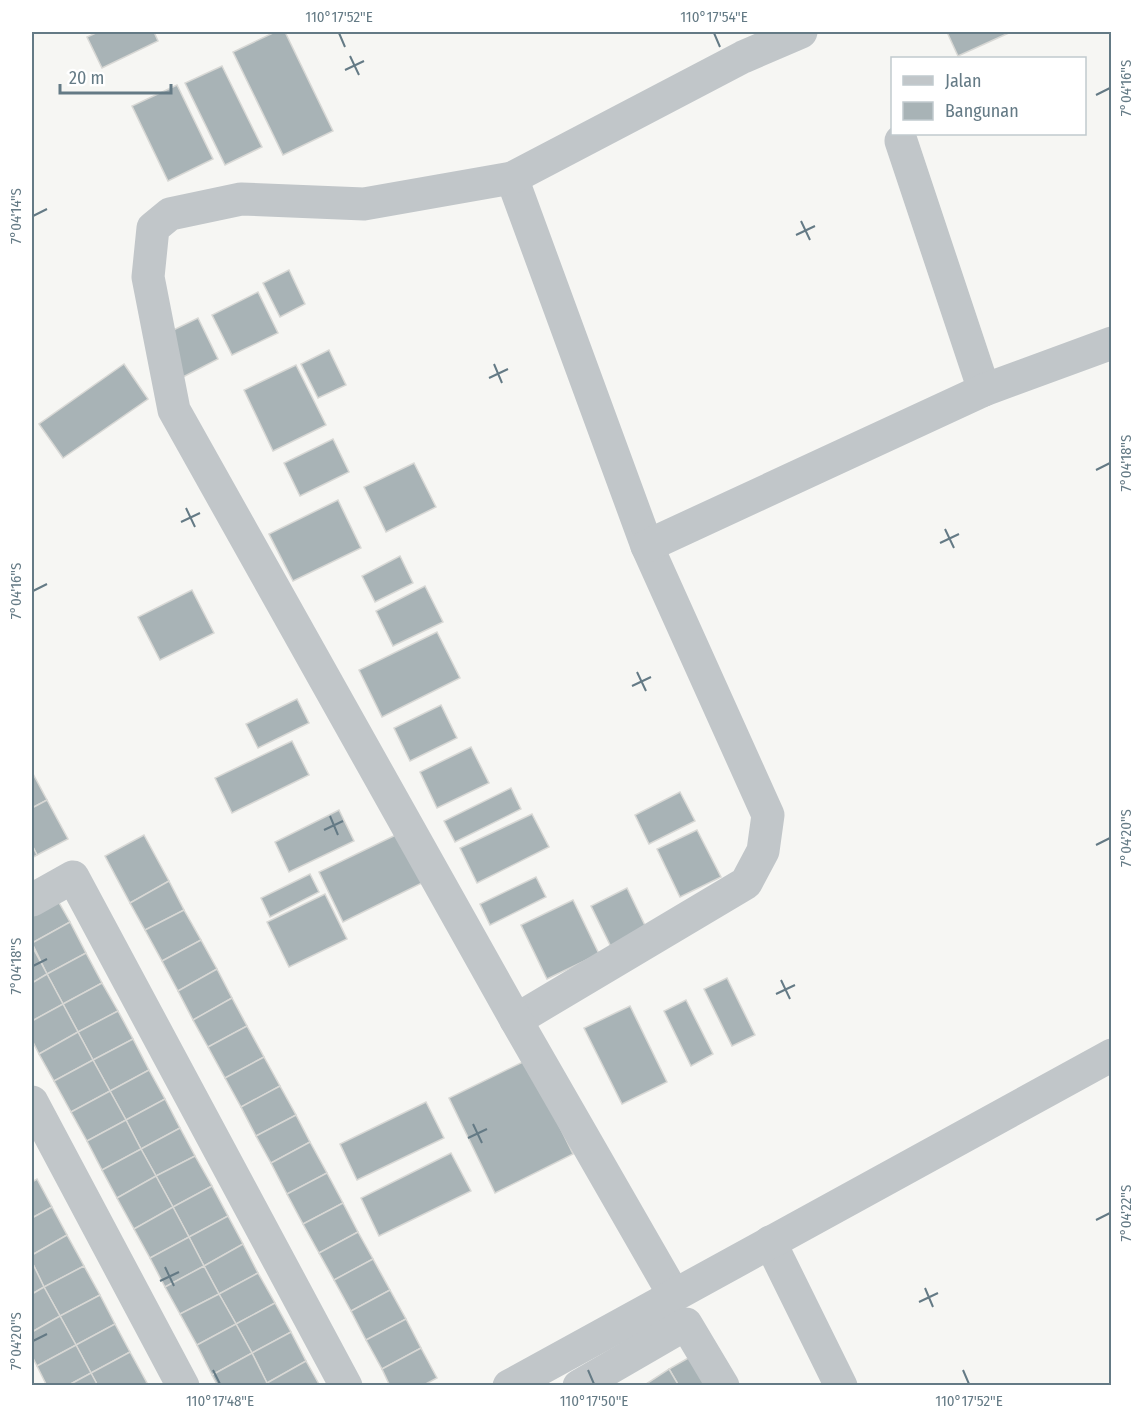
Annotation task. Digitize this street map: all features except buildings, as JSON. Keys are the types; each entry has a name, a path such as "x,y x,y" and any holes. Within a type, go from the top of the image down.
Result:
{"street":[{"path":"674,1295 516,1020 174,410 148,277 153,228 170,214 241,198 364,204 512,178 744,57 801,32"},
{"path":"902,141 984,390"},
{"path":"512,178 647,546 768,815 763,851 746,883 516,1020"},
{"path":"647,546 984,390 1112,343"},
{"path":"32,900 73,877 346,1386"},
{"path":"509,1386 1112,1055"},
{"path":"32,1102 72,1195 153,1346 183,1386"},
{"path":"32,1134 72,1195"},
{"path":"770,1242 842,1386"},
{"path":"579,1386 686,1324 723,1386"},
{"path":"153,1346 164,1386"}]}
